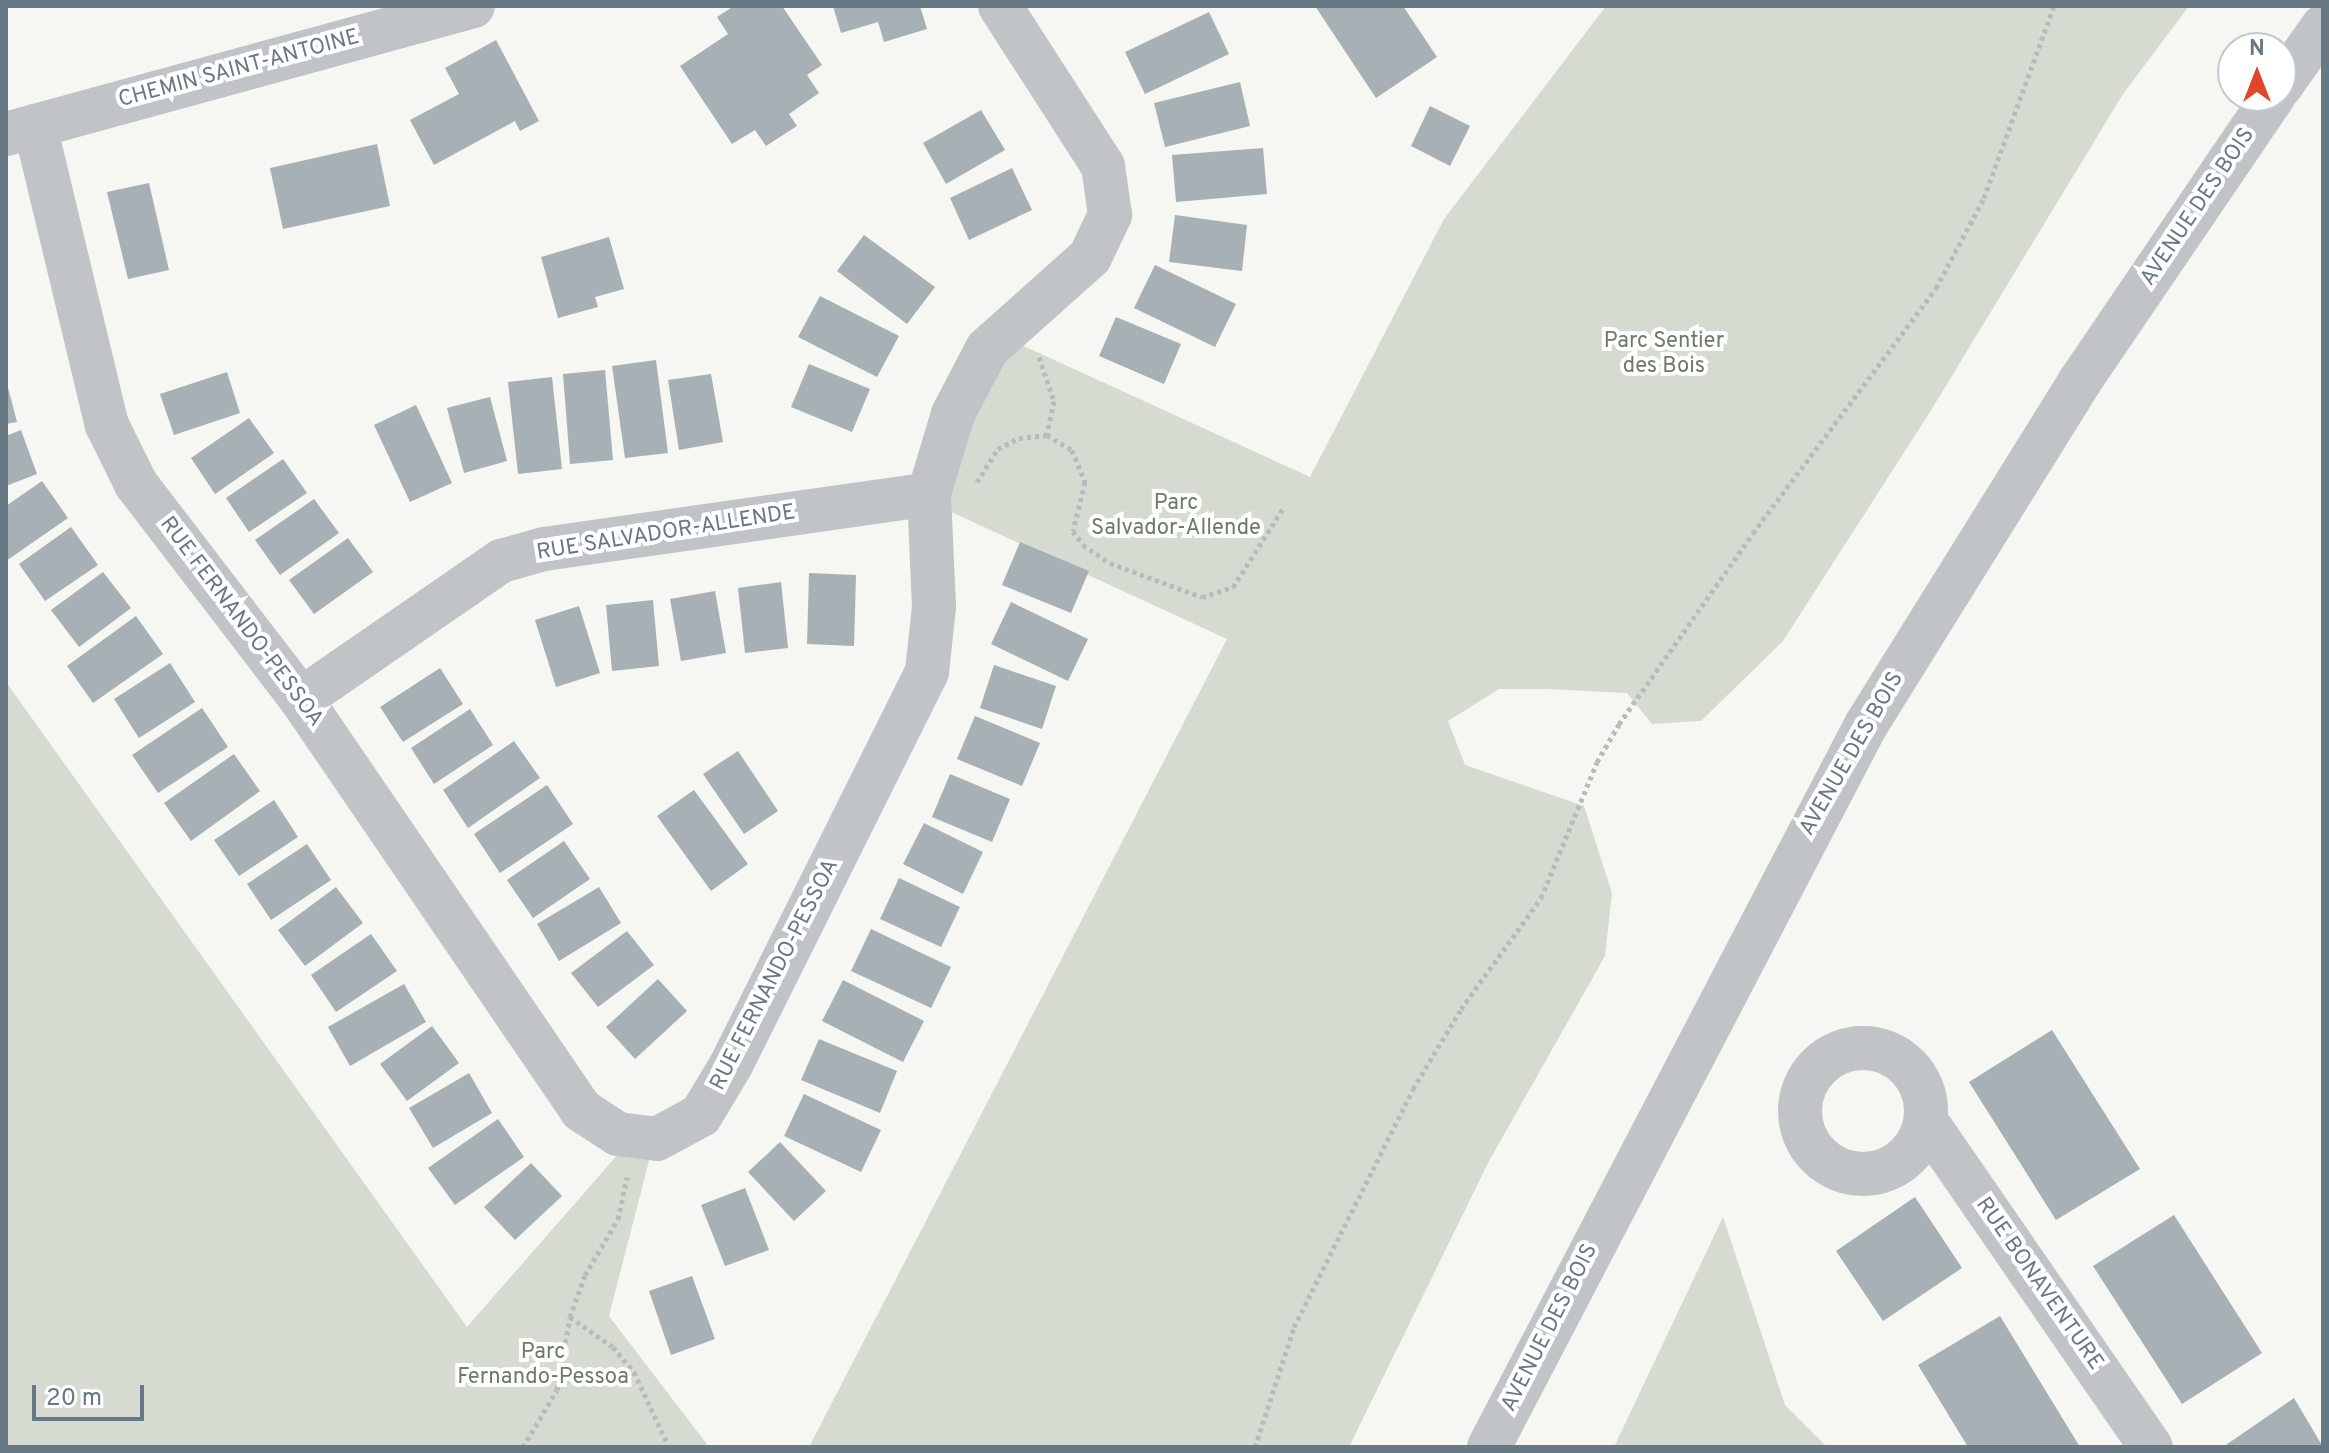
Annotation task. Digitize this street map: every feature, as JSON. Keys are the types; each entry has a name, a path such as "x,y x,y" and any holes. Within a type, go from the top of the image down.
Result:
{"street":[{"name":"CHEMIN SAINT-ANTOINE","path":"20,130 473,6"},
{"name":"RUE FERNANDO-PESSOA","path":"20,130 107,425 136,484 301,699 581,1110 618,1134 657,1139 701,1115 927,672 934,606 929,494 953,414 987,349 1090,257 1110,215 1103,166 1000,6"},
{"path":"2297,63 2323,26"},
{"name":"AVENUE DES BOIS","path":"1489,1447 1866,725 2080,381 2263,112"},
{"name":"RUE SALVADOR-ALLENDE","path":"301,699 501,561 544,549 929,494"},
{"name":"RUE BONAVENTURE","path":"1926,1121 2151,1447"}],"path":[{"path":"1255,1447 1294,1327 1413,1089 1461,1009 1541,898 1597,762 1619,724 1753,533 1936,288 1984,198 2054,6"},
{"path":"1012,327 1037,352 1047,374 1054,401 1047,435"},
{"path":"929,494 968,493 998,449 1019,438 1047,435 1072,450 1085,482 1073,531 1083,545 1160,585 1202,597 1233,587 1284,507"},
{"path":"523,1447 557,1390 570,1317 585,1275 618,1219 637,1137"},
{"path":"570,1317 613,1347 634,1372 669,1447"}],"green space":[{"name":"Parc Sentier des Bois","path":"1606,6 2189,6 2123,94 1930,412 1783,641 1701,721 1652,724 1627,693 1499,689 1448,721 1465,765 1584,806 1612,893 1605,956 1489,1161 1349,1447 809,1447 1227,639 934,504 1004,337 1310,477 1444,219"},
{"name":"Parc Fernando-Pessoa","path":"6,682 467,1327 626,1145 651,1153 609,1316 709,1447 6,1447"},
{"path":"1723,1217 1785,1405 1827,1447 1614,1447"}],"building":[{"path":"734,6 782,6 822,65 807,75 819,93 789,114 797,126 766,146 755,130 732,144 680,66 728,34 717,17"},
{"path":"833,6 920,6 927,29 884,42 878,22 841,33"},
{"path":"1315,6 1403,6 1437,57 1376,98"},
{"path":"1209,12 1229,54 1145,94 1125,52"},
{"path":"496,40 539,121 520,131 515,121 434,165 410,120 459,94 445,68"},
{"path":"1240,82 1250,126 1165,147 1154,103"},
{"path":"1430,106 1470,126 1450,166 1411,146"},
{"path":"981,110 1005,150 946,184 923,143"},
{"path":"377,144 390,206 283,229 270,168"},
{"path":"1263,148 1267,194 1176,202 1172,155"},
{"path":"1012,168 1032,210 969,240 950,198"},
{"path":"149,183 169,270 128,279 107,192"},
{"path":"1175,215 1247,225 1242,271 1169,262"},
{"path":"864,235 935,287 907,324 837,271"},
{"path":"609,237 624,289 595,297 598,307 558,318 541,257"},
{"path":"1155,265 1236,304 1215,347 1134,308"},
{"path":"820,296 899,336 877,377 798,337"},
{"path":"1116,317 1181,344 1164,384 1099,356"},
{"path":"656,360 668,453 625,458 612,366"},
{"path":"809,364 870,389 852,432 791,407"},
{"path":"605,370 613,460 570,464 563,374"},
{"path":"227,372 240,413 174,435 160,394"},
{"path":"711,374 723,442 679,450 668,380"},
{"path":"552,377 562,469 518,474 508,382"},
{"path":"6,380 17,422 6,424"},
{"path":"490,397 507,461 464,473 447,408"},
{"path":"416,405 452,483 410,502 374,425"},
{"path":"249,418 274,453 215,494 191,458"},
{"path":"21,430 37,474 6,486 6,436"},
{"path":"283,459 307,493 249,532 226,498"},
{"path":"42,481 68,518 6,561 6,506"},
{"path":"314,499 339,533 280,575 255,540"},
{"path":"71,527 98,565 45,601 19,564"},
{"path":"348,538 373,572 314,614 289,580"},
{"path":"1020,542 1089,571 1071,613 1002,585"},
{"path":"103,572 131,608 79,647 51,610"},
{"path":"809,573 856,575 854,646 807,644"},
{"path":"781,582 788,648 745,653 738,588"},
{"path":"715,591 726,653 681,661 670,599"},
{"path":"653,600 659,666 612,671 606,605"},
{"path":"1011,602 1088,639 1068,681 991,644"},
{"path":"579,606 600,673 556,687 535,620"},
{"path":"136,616 163,654 93,703 67,666"},
{"path":"170,663 195,702 139,738 114,699"},
{"path":"994,665 1056,686 1042,729 980,708"},
{"path":"440,668 463,704 403,742 380,707"},
{"path":"202,708 228,747 158,793 132,755"},
{"path":"470,709 493,745 434,784 411,748"},
{"path":"975,716 1040,743 1022,786 957,759"},
{"path":"514,741 540,778 468,828 443,790"},
{"path":"738,751 778,811 744,834 703,774"},
{"path":"234,754 260,791 191,841 164,803"},
{"path":"950,774 1010,799 992,842 932,817"},
{"path":"547,785 573,824 500,873 474,834"},
{"path":"694,790 748,864 711,891 657,816"},
{"path":"274,800 298,837 239,876 214,840"},
{"path":"924,823 983,852 963,894 903,864"},
{"path":"564,841 590,879 533,918 507,880"},
{"path":"307,844 331,880 271,920 247,884"},
{"path":"899,878 960,907 941,947 880,919"},
{"path":"336,887 363,923 305,966 278,930"},
{"path":"599,887 621,923 559,961 537,924"},
{"path":"871,929 951,967 931,1008 851,971"},
{"path":"627,931 654,965 598,1007 571,973"},
{"path":"371,934 397,971 336,1012 311,975"},
{"path":"658,979 687,1011 635,1059 606,1027"},
{"path":"843,980 924,1021 903,1062 822,1021"},
{"path":"404,984 426,1022 350,1066 328,1027"},
{"path":"432,1026 459,1063 407,1101 380,1064"},
{"path":"2052,1030 2140,1169 2056,1220 1969,1082"},
{"path":"819,1039 897,1071 880,1113 801,1080"},
{"path":"469,1073 492,1113 433,1148 409,1108"},
{"path":"804,1094 881,1130 861,1172 784,1136"},
{"path":"498,1119 524,1157 455,1205 428,1168"},
{"path":"780,1142 826,1191 794,1221 748,1172"},
{"path":"531,1163 562,1196 515,1240 484,1207"},
{"path":"745,1188 769,1250 725,1266 701,1205"},
{"path":"1915,1197 1962,1268 1883,1321 1836,1251"},
{"path":"2174,1215 2262,1353 2182,1404 2093,1266"},
{"path":"692,1276 715,1339 671,1355 649,1291"},
{"path":"2000,1316 2080,1447 1968,1447 1918,1365"},
{"path":"2294,1398 2323,1447 2223,1447"}],"park label":[{"name":"Parc Salvador-Allende","path":"1176,516"}]}
